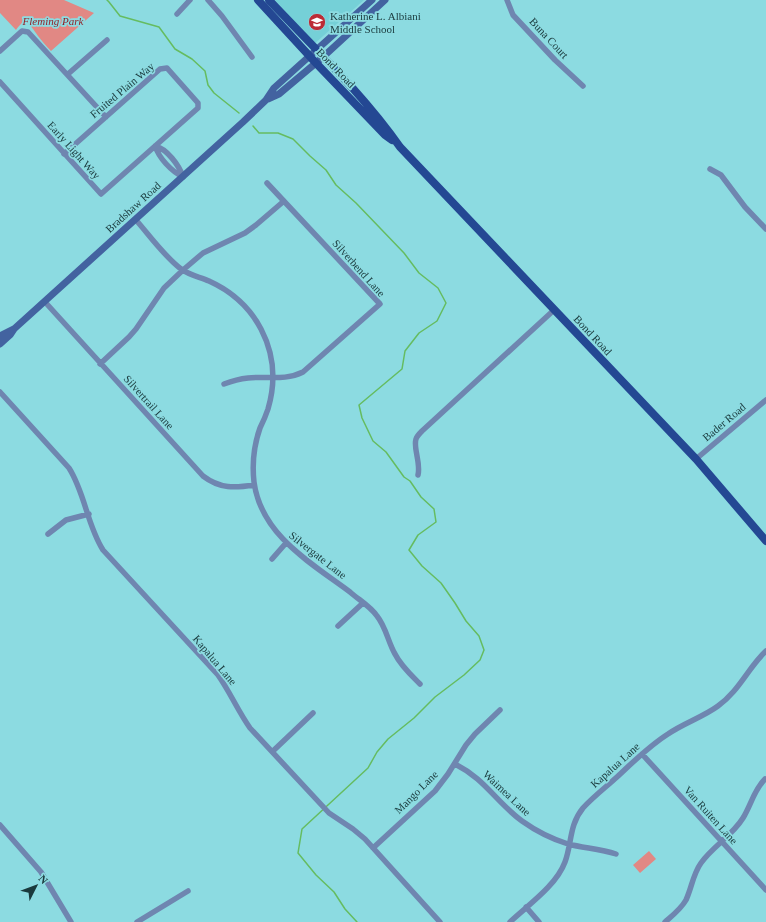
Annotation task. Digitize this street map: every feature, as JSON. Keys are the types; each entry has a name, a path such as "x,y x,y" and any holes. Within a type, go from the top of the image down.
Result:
{"main road":[{"name":"Bond Road","path":"258,0 348,97 385,135 400,147"},
{"name":"Bond Road","path":"269,0 379,118 400,147 696,460 766,541"},
{"name":"Bradshaw Road","path":"0,336 14,329 136,220 266,100 274,88 312,59 317,50 372,0"},
{"name":"Bradshaw Road","path":"312,59 323,57 385,0"},
{"path":"348,97 360,104 373,118 379,118"},
{"name":"Bradshaw Road","path":"0,344 14,329"}],"street":[{"path":"177,14 190,0"},
{"path":"208,0 222,16 252,58"},
{"name":"Buna Court","path":"507,0 513,14 555,60 583,86"},
{"path":"0,51 22,31 28,32 106,117"},
{"path":"68,74 107,40"},
{"name":"Fruited Plain Way","path":"64,154 160,69 167,68 198,103 198,108 155,146"},
{"name":"Early Light Way","path":"0,82 101,194 155,146"},
{"path":"155,146 157,152 175,173 183,176"},
{"path":"710,169 721,176 745,208 766,229"},
{"name":"Silverbend Lane","path":"267,183 380,304 308,368 291,377 273,378"},
{"path":"100,364 129,337 164,288 183,270 202,254 256,226 284,201"},
{"name":"Silvergate Lane","path":"136,220 183,270 224,289 241,302 262,330 271,360 273,378 270,400 254,450 253,468 257,497 265,516 270,525 286,544 371,609 382,622 394,654 420,684"},
{"name":"Silvertrail Lane","path":"45,302 203,476 209,481 223,487 238,487 254,484"},
{"path":"418,475 419,470 416,439 422,431 554,310"},
{"path":"224,384 239,379 273,378"},
{"name":"Kapalua Lane","path":"0,392 69,468 78,482 94,533 104,550 218,675 225,684 243,719 250,728 329,813 353,829 373,848 440,922"},
{"name":"Bader Road","path":"696,460 766,400"},
{"path":"48,534 66,520 89,514"},
{"path":"272,559 286,544"},
{"path":"338,626 363,603"},
{"name":"Kapalua Lane","path":"510,922 555,879 565,863 573,825 583,808 642,754 667,734 709,712 719,705 737,688 750,669 766,651"},
{"name":"Mango Lane","path":"373,848 435,790 455,764 466,745 475,734 500,710"},
{"path":"273,752 313,713"},
{"name":"Van Ruiten Lane","path":"642,754 766,890"},
{"name":"Waimea Lane","path":"455,764 477,777 522,822 547,836 569,844 616,854"},
{"path":"665,922 682,906 694,876 702,862 734,831 743,818 755,793 765,779"},
{"path":"0,825 41,872 71,922"},
{"path":"137,922 188,891"},
{"path":"526,907 539,922"}],"shaded area":[{"name":"Katherine L. Albiani Middle School","path":"275,0 364,0 314,44"}],"green space":[{"name":"Fleming Park","path":"0,0 64,0 94,13 51,51 28,24 23,23 16,30 0,13"},
{"path":"649,851 656,859 640,873 633,865"}],"waterway":[{"path":"107,0 120,16 159,27 175,49 192,59 205,71 208,85 214,93 239,113"},
{"path":"253,126 259,133 278,133 293,139 326,170 336,185 356,203 404,253 419,273 438,288 446,303 437,321 419,333 405,351 402,369 359,405 362,418 373,441 386,452 404,477 410,481 421,497 434,509 436,522 418,535 409,550 422,566 441,583 466,621 479,636 484,650 480,660 464,675 435,697 414,718 388,739 377,752 368,768 302,829 298,853 316,875 334,892 345,909 357,922"}],"place":[{"name":"Katherine L. Albiani Middle School","path":"317,22"}]}
